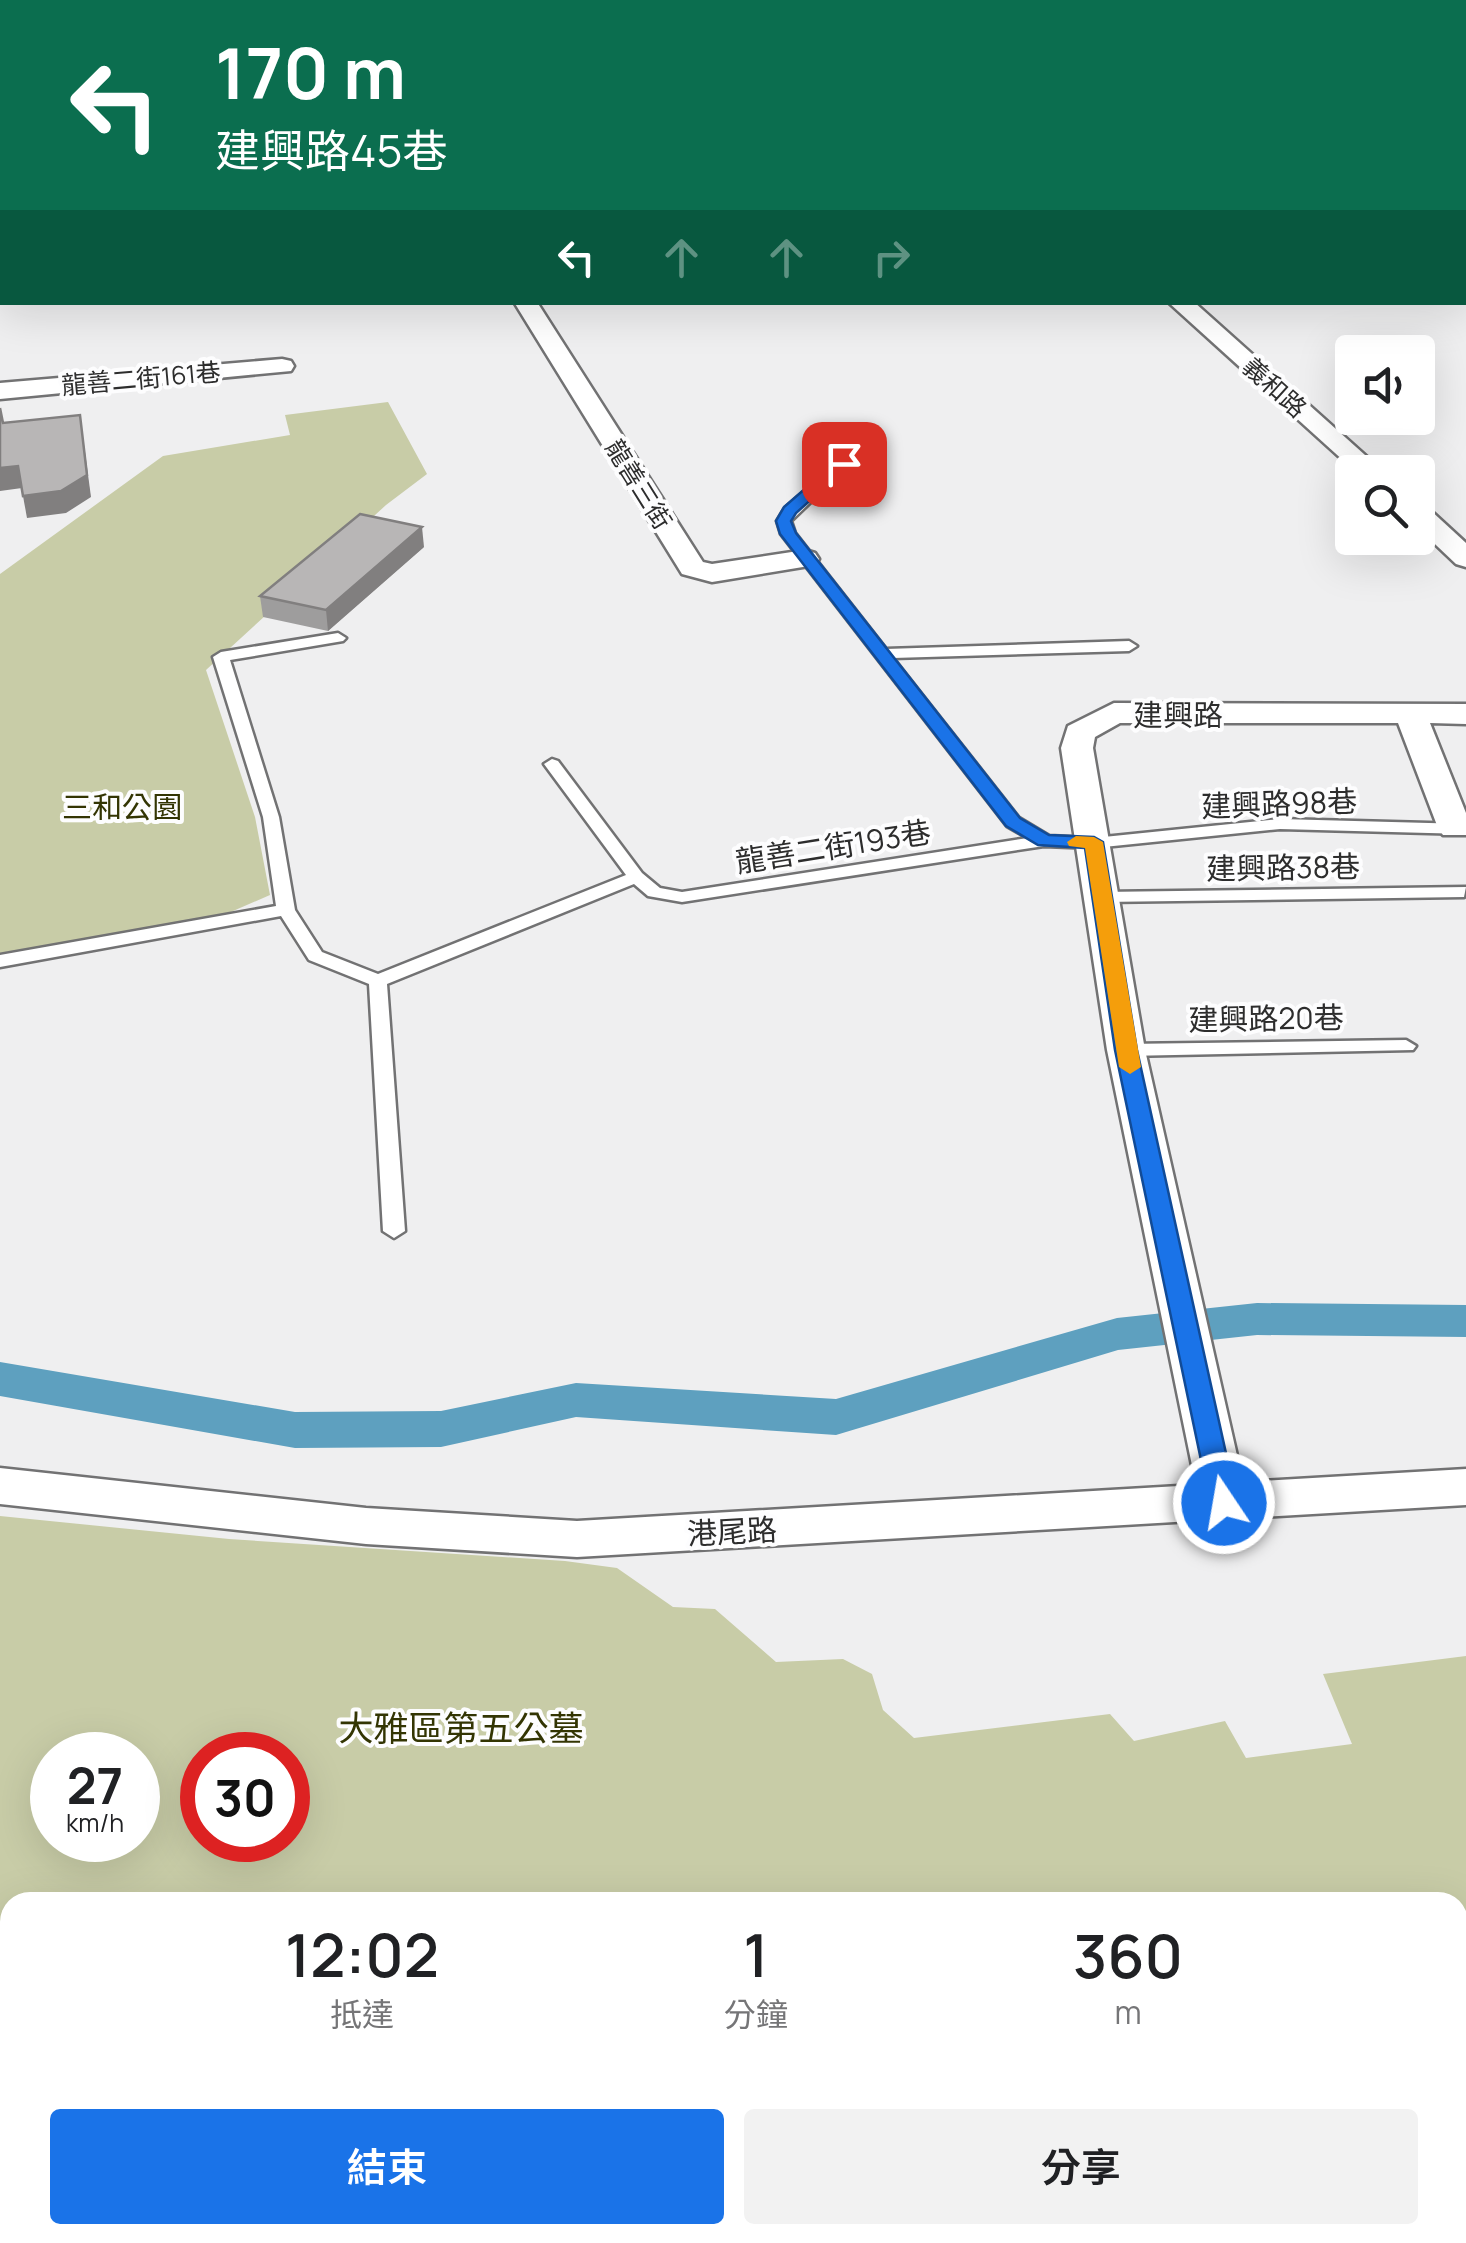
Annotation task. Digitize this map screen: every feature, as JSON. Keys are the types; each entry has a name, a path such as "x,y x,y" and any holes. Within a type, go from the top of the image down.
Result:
{"street":[{"name":"龍善三街","path":"527,305 692,568 712,573 805,559"},
{"name":"義和路","path":"1182,305 1352,455"},
{"name":"龍善二街161巷","path":"0,390 282,366"},
{"path":"1435,530 1466,558"},
{"name":"建興路","path":"1224,1503 1126,1050 1077,748 1079,732 1114,713 1466,714"},
{"path":"1411,714 1460,829"},
{"name":"港尾路","path":"0,1486 366,1526 577,1538 1466,1487"}],"lane":[{"path":"844,464 790,511 784,521 805,559 1013,822 1045,841"},
{"path":"338,638 221,657 271,818 286,910 314,956 378,981 636,877"},
{"path":"880,654 1129,646"},
{"name":"龍善二街193巷","path":"552,764 636,877 654,892 682,897 1045,841"},
{"name":"建興路98巷","path":"1045,841 1094,842 1280,824 1460,829"},
{"name":"建興路38巷","path":"1102,898 1464,892"},
{"path":"0,961 286,910"},
{"path":"378,981 394,1231"},
{"name":"建興路20巷","path":"1126,1050 1406,1046"}],"green space":[{"name":"三和公園","path":"388,402 427,474 386,505 206,670 255,817 270,895 217,918 0,953 0,574 163,456 290,435 285,415"},
{"name":"大雅區第五公墓","path":"0,1516 229,1539 565,1561 617,1568 673,1607 715,1609 776,1662 843,1659 872,1674 883,1710 914,1738 1110,1714 1134,1741 1225,1721 1246,1758 1352,1744 1323,1674 1466,1656 1466,1892 0,1892"}],"building":[{"path":"0,408 3,423 80,415 87,475 61,491 23,496 18,466 0,468"},
{"path":"360,514 422,527 326,610 260,596"}],"waterway":[{"path":"0,1379 295,1430 441,1429 576,1400 836,1417 1117,1334 1257,1319 1466,1321"}],"slow traffic":[{"path":"1076,842 1094,842 1130,1067"}],"route":[{"path":"844,464 790,511 784,521 788,534 1013,822 1045,841 1094,842 1126,1050 1224,1503"}]}
